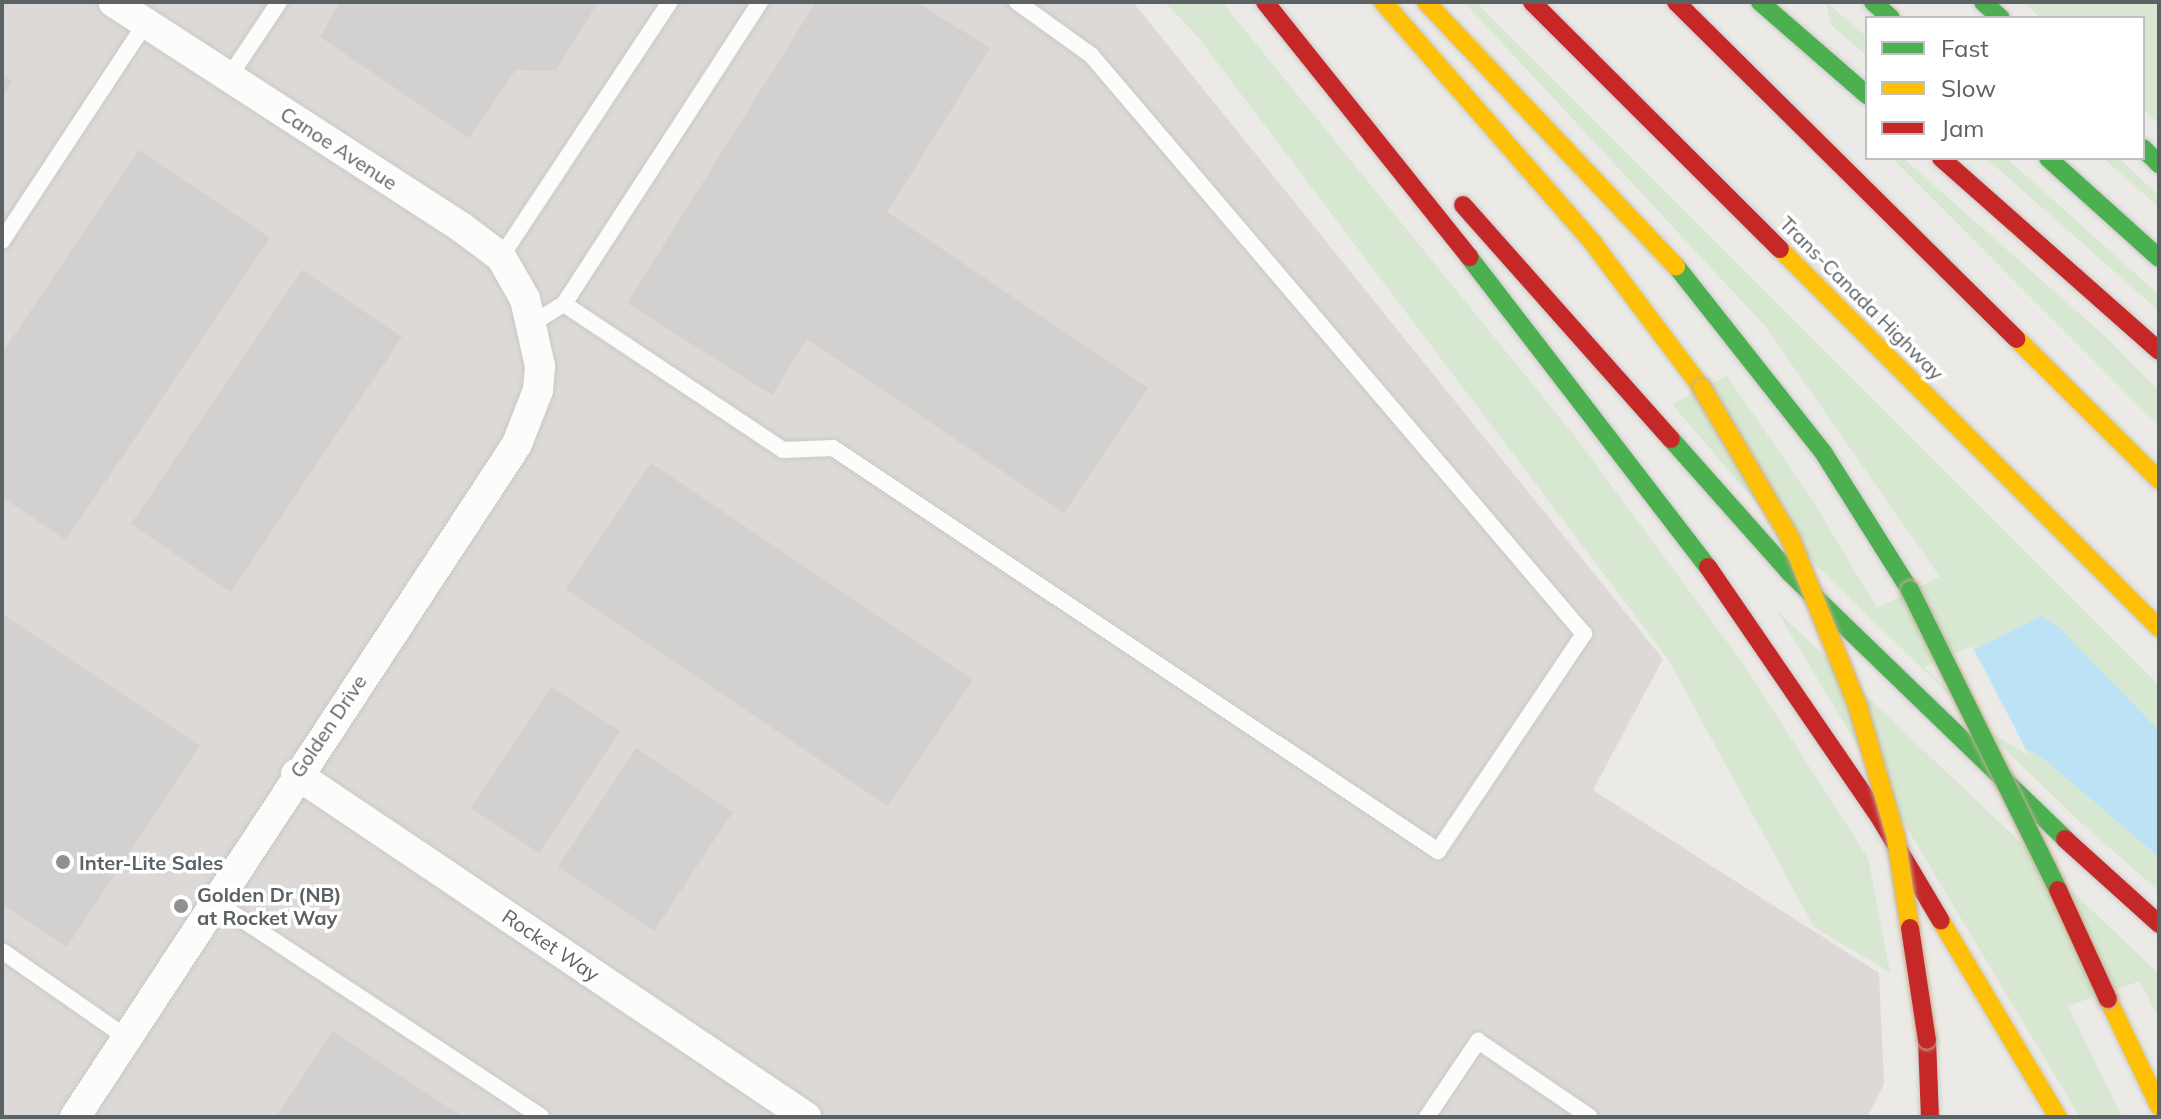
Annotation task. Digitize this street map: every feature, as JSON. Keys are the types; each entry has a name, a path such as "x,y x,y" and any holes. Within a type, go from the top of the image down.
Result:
{"highway":[{"path":"1265,2 1590,408 1759,635 1881,820 2058,1117"},
{"path":"1285,2 1357,84"},
{"path":"1383,2 1593,243 1702,388 1791,540 1858,707 1896,838 1927,1040 1930,1117"},
{"path":"1426,2 1707,301 1823,452 1910,590 1990,744 2159,1106"},
{"name":"Trans-Canada Highway","path":"1532,2 2159,628"},
{"path":"1676,2 2159,480"},
{"path":"1760,2 1865,93"},
{"path":"1873,2 1889,16"},
{"path":"1983,2 1999,16"},
{"path":"1943,160 2159,351"},
{"path":"2050,160 2159,258"},
{"path":"1450,190 1790,573 1988,770 2159,924"},
{"path":"2121,1027 2159,1083"}],"street":[{"name":"Canoe Avenue","path":"113,2 501,257"},
{"path":"501,257 533,323"},
{"name":"Golden Drive","path":"75,1117 296,774 517,444 538,390 533,323"},
{"name":"Rocket Way","path":"296,774 806,1117"}],"lane":[{"path":"229,77 279,2"},
{"path":"501,257 670,2"},
{"path":"533,323 564,304 760,2"},
{"path":"564,304 783,450 833,448 1438,851 1584,634 1091,55 1017,2"},
{"path":"2,241 146,23"},
{"path":"214,901 541,1117"},
{"path":"2,951 127,1038"},
{"path":"1427,1117 1478,1041 1590,1117"}],"shaded area":[{"path":"2,2 1133,2 1663,659 1593,790 1879,973 1884,1084 1867,1117 2,1117"}],"green space":[{"path":"1165,2 1222,2 1577,439 1744,665 1868,858 1890,972 1814,927 1668,659 1198,37"},
{"path":"1464,2 1476,2 2159,685 2159,731 2041,616 1965,654 1990,728 2045,760 2159,857 2159,891 2080,822 1775,525 1672,404 1727,376 1813,501 1877,608 1940,577 1765,326"},
{"path":"1826,2 1865,35 1865,54 1831,25"},
{"path":"2023,2 2159,2 2159,124 2145,111 2145,16 2039,16"},
{"path":"1894,160 1905,160 2107,338 2159,391 2159,426"},
{"path":"1988,160 2008,160 2021,171 2159,295 2159,311"},
{"path":"2105,160 2121,160 2159,196 2159,207"},
{"path":"1777,611 2159,974 2159,1019 2140,981 2068,1006 2122,1117 2080,1117"}],"water":[{"path":"2041,616 2059,627 2159,731 2159,857 2045,760 1990,728 1965,654"}],"pier":[{"path":"1972,646 2028,755 1988,731 1924,667"}],"building":[{"path":"340,2 598,2 556,71 516,70 469,138 320,37"},
{"path":"816,2 916,2 990,48 887,212 1148,388 1064,513 807,339 772,395 627,303"},
{"path":"2,75 12,82 2,96"},
{"path":"139,150 270,238 66,540 2,497 2,353"},
{"path":"302,270 402,337 231,592 131,524"},
{"path":"651,463 973,680 888,806 566,589"},
{"path":"2,614 200,746 67,947 2,904"},
{"path":"551,687 620,731 539,853 471,808"},
{"path":"636,748 733,812 654,931 558,867"},
{"path":"333,1031 463,1117 276,1117"}],"traffic: fast":[{"path":"1760,2 1865,93"},
{"path":"1873,2 1889,16"},
{"path":"1983,2 1999,16"},
{"path":"2145,150 2159,164"},
{"path":"2050,160 2159,258"},
{"path":"1469,257 1708,567"},
{"path":"1676,266 1823,452 1910,590"},
{"path":"1671,439 1790,573 2065,839"},
{"path":"1910,590 2058,890"}],"traffic: slow":[{"path":"1383,2 1593,243 1702,388"},
{"path":"1426,2 1676,266"},
{"path":"1780,249 2159,628"},
{"path":"2017,339 2159,480"},
{"path":"1702,388 1791,540 1858,707 1896,838 1910,928"},
{"path":"1941,921 2058,1117"},
{"path":"2108,999 2159,1106"}],"traffic: jam":[{"path":"1265,2 1469,257"},
{"path":"1532,2 1780,249"},
{"path":"1676,2 2017,339"},
{"path":"1943,160 2159,351"},
{"path":"1463,205 1671,439"},
{"path":"1708,567 1881,820 1941,921"},
{"path":"2065,839 2159,924"},
{"path":"2058,890 2108,999"},
{"path":"1910,928 1927,1040"},
{"path":"1927,1040 1930,1117"}],"place":[{"name":"Inter-Lite Sales","path":"63,862"},
{"name":"Golden Dr (NB) at Rocket Way","path":"181,906"}]}
